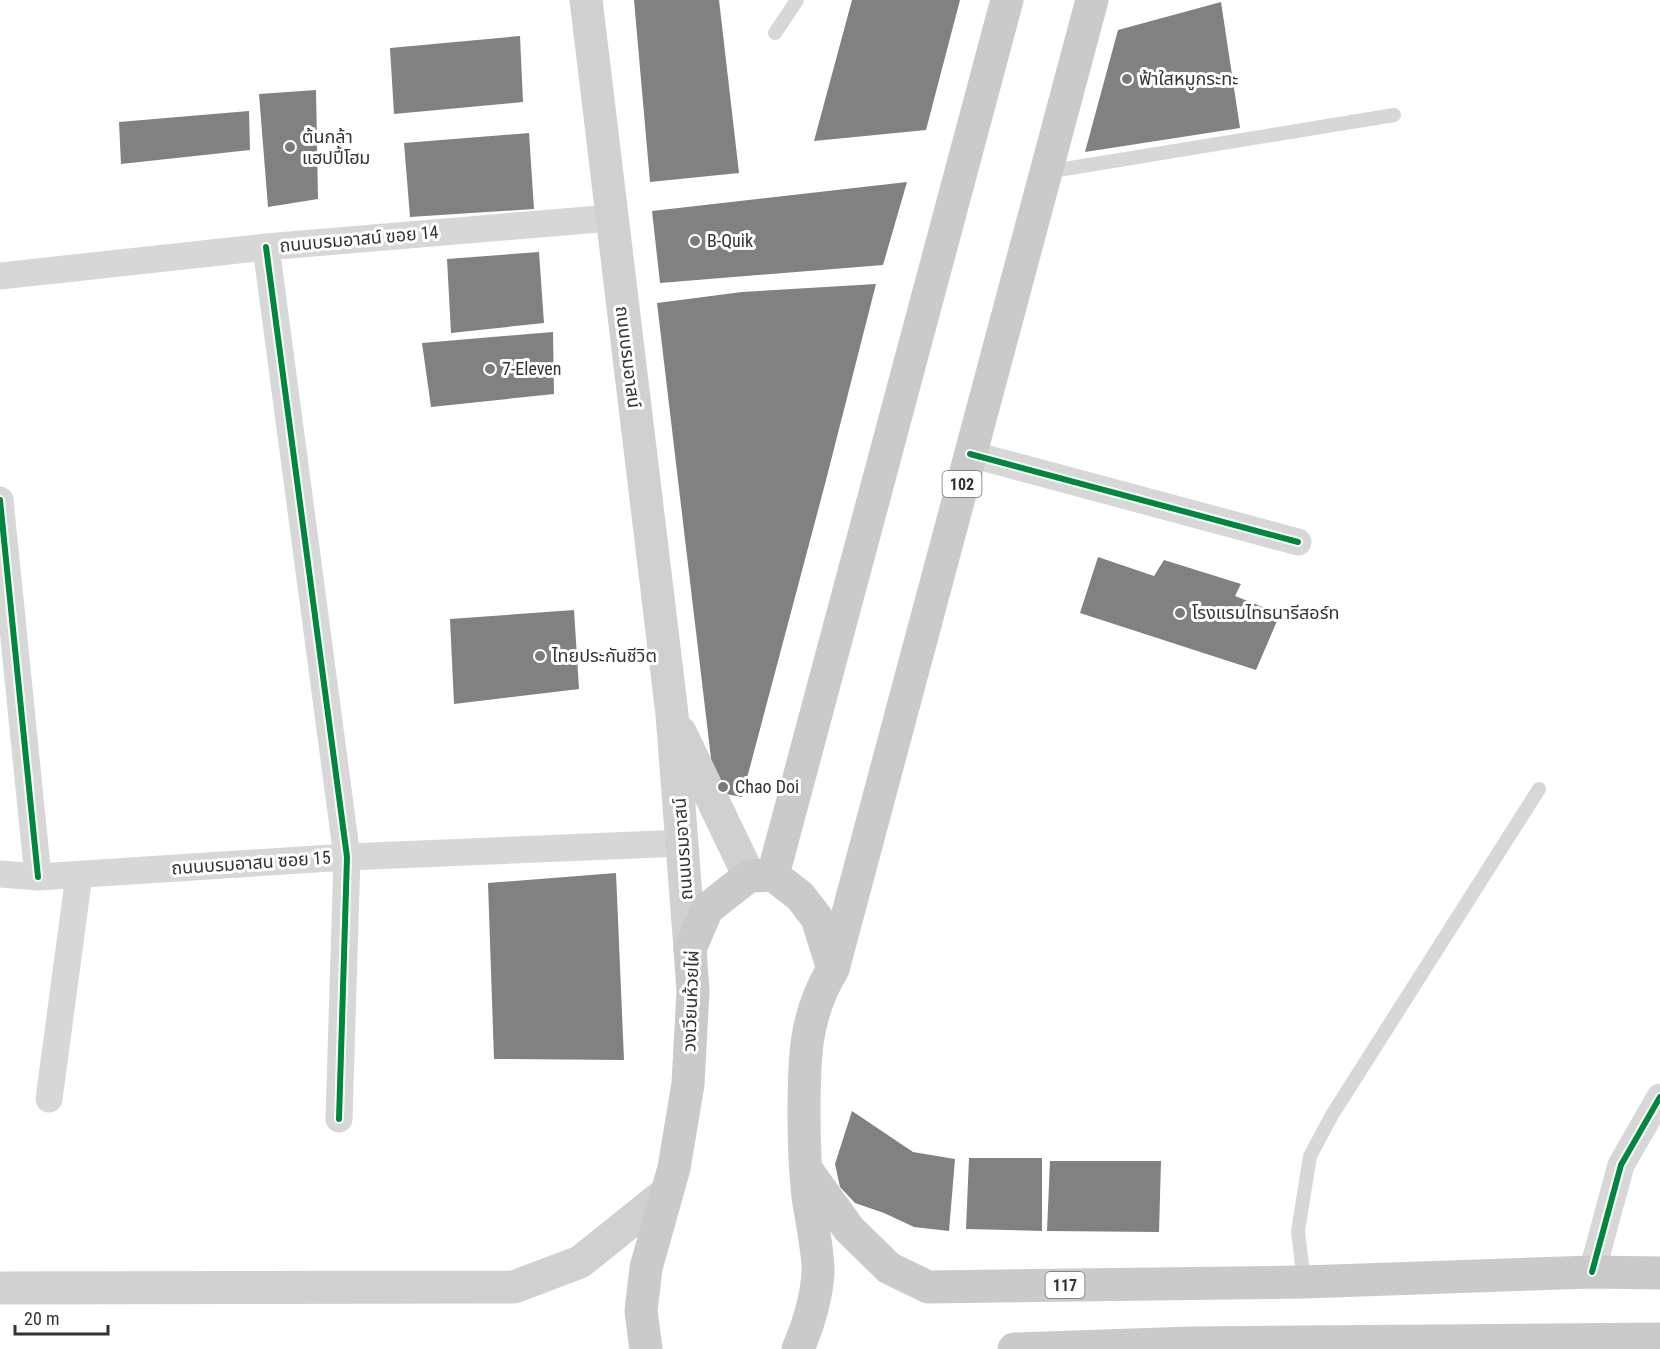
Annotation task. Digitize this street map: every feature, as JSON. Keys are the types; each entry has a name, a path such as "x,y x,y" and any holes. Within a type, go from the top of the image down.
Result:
{"main road":[{"name":"ถนนบรมอาสน์","path":"586,0 672,714 690,949"},
{"path":"798,1349 814,1299 818,1273 805,1168 804,1063 809,1027 820,989 833,969 816,918 800,896 761,875 1006,0"},
{"name":"102","path":"833,969 1092,0"},
{"name":"ถนนบรมอาสน์","path":"672,714 761,875"},
{"name":"วงเวียนห้วยไผ่","path":"646,1349 640,1311 646,1268 674,1168 688,1084 693,991 690,949 707,909 761,875"},
{"name":"117","path":"805,1168 849,1229 889,1268 928,1287 1304,1282 1592,1272 1660,1273"},
{"path":"0,1288 514,1287 580,1262 666,1193"},
{"path":"1014,1349 1660,1339"}],"street":[{"name":"ถนนบรมอาสน์ ฃอย 14","path":"0,276 266,247 611,218"},
{"path":"266,247 347,856 339,1119"},
{"path":"970,454 1298,542"},
{"path":"0,500 38,877"},
{"name":"ถนนบรมอาสน ซอย 15","path":"0,873 38,877 347,856 682,843"},
{"path":"49,1099 78,875"},
{"path":"1592,1272 1621,1165 1660,1097"}],"lane":[{"path":"776,33 797,0"},
{"path":"1046,172 1394,115"},
{"path":"1304,1282 1298,1231 1310,1156 1338,1105 1539,789"}],"building":[{"path":"634,0 719,0 739,173 650,182"},
{"path":"852,0 960,0 926,130 814,141"},
{"path":"1221,2 1240,128 1085,152 1118,30"},
{"path":"520,36 523,102 394,114 390,48"},
{"name":"ต้นกล้า แฮปปี้โฮม","path":"316,90 318,199 268,207 259,94"},
{"path":"249,111 250,150 121,164 119,122"},
{"path":"529,133 534,209 410,217 404,143"},
{"path":"907,182 883,265 660,283 652,211"},
{"path":"539,252 544,323 451,333 447,259"},
{"path":"876,284 742,797 715,792 657,303 742,292"},
{"name":"7-Eleven","path":"553,332 554,394 431,407 422,343"},
{"name":"โรงแรมไทธนารีสอร์ท","path":"1098,557 1154,576 1164,560 1241,584 1235,596 1280,614 1256,670 1080,613"},
{"path":"574,610 579,689 454,704 450,619"},
{"path":"616,873 624,1060 494,1059 488,883"},
{"path":"852,1111 913,1152 955,1159 949,1231 914,1227 855,1203 840,1187 835,1164"},
{"path":"969,1158 1042,1158 1042,1231 966,1229"},
{"path":"1050,1161 1161,1161 1159,1232 1047,1231"}],"cycle path":[{"path":"266,247 347,857 339,1119"},
{"path":"970,454 1298,542"},
{"path":"0,500 38,877"},
{"path":"1592,1272 1621,1165 1660,1097"}],"place":[{"name":"ฟ้าใสหมูกระทะ","path":"1127,79"},
{"name":"ต้นกล้า แฮปปี้โฮม","path":"290,147"},
{"name":"B-Quik","path":"695,241"},
{"name":"7-Eleven","path":"490,369"},
{"name":"โรงแรมไทธนารีสอร์ท","path":"1180,613"},
{"name":"ไทยประกันชีวิต","path":"540,656"},
{"name":"Chao Doi","path":"723,787"}]}
